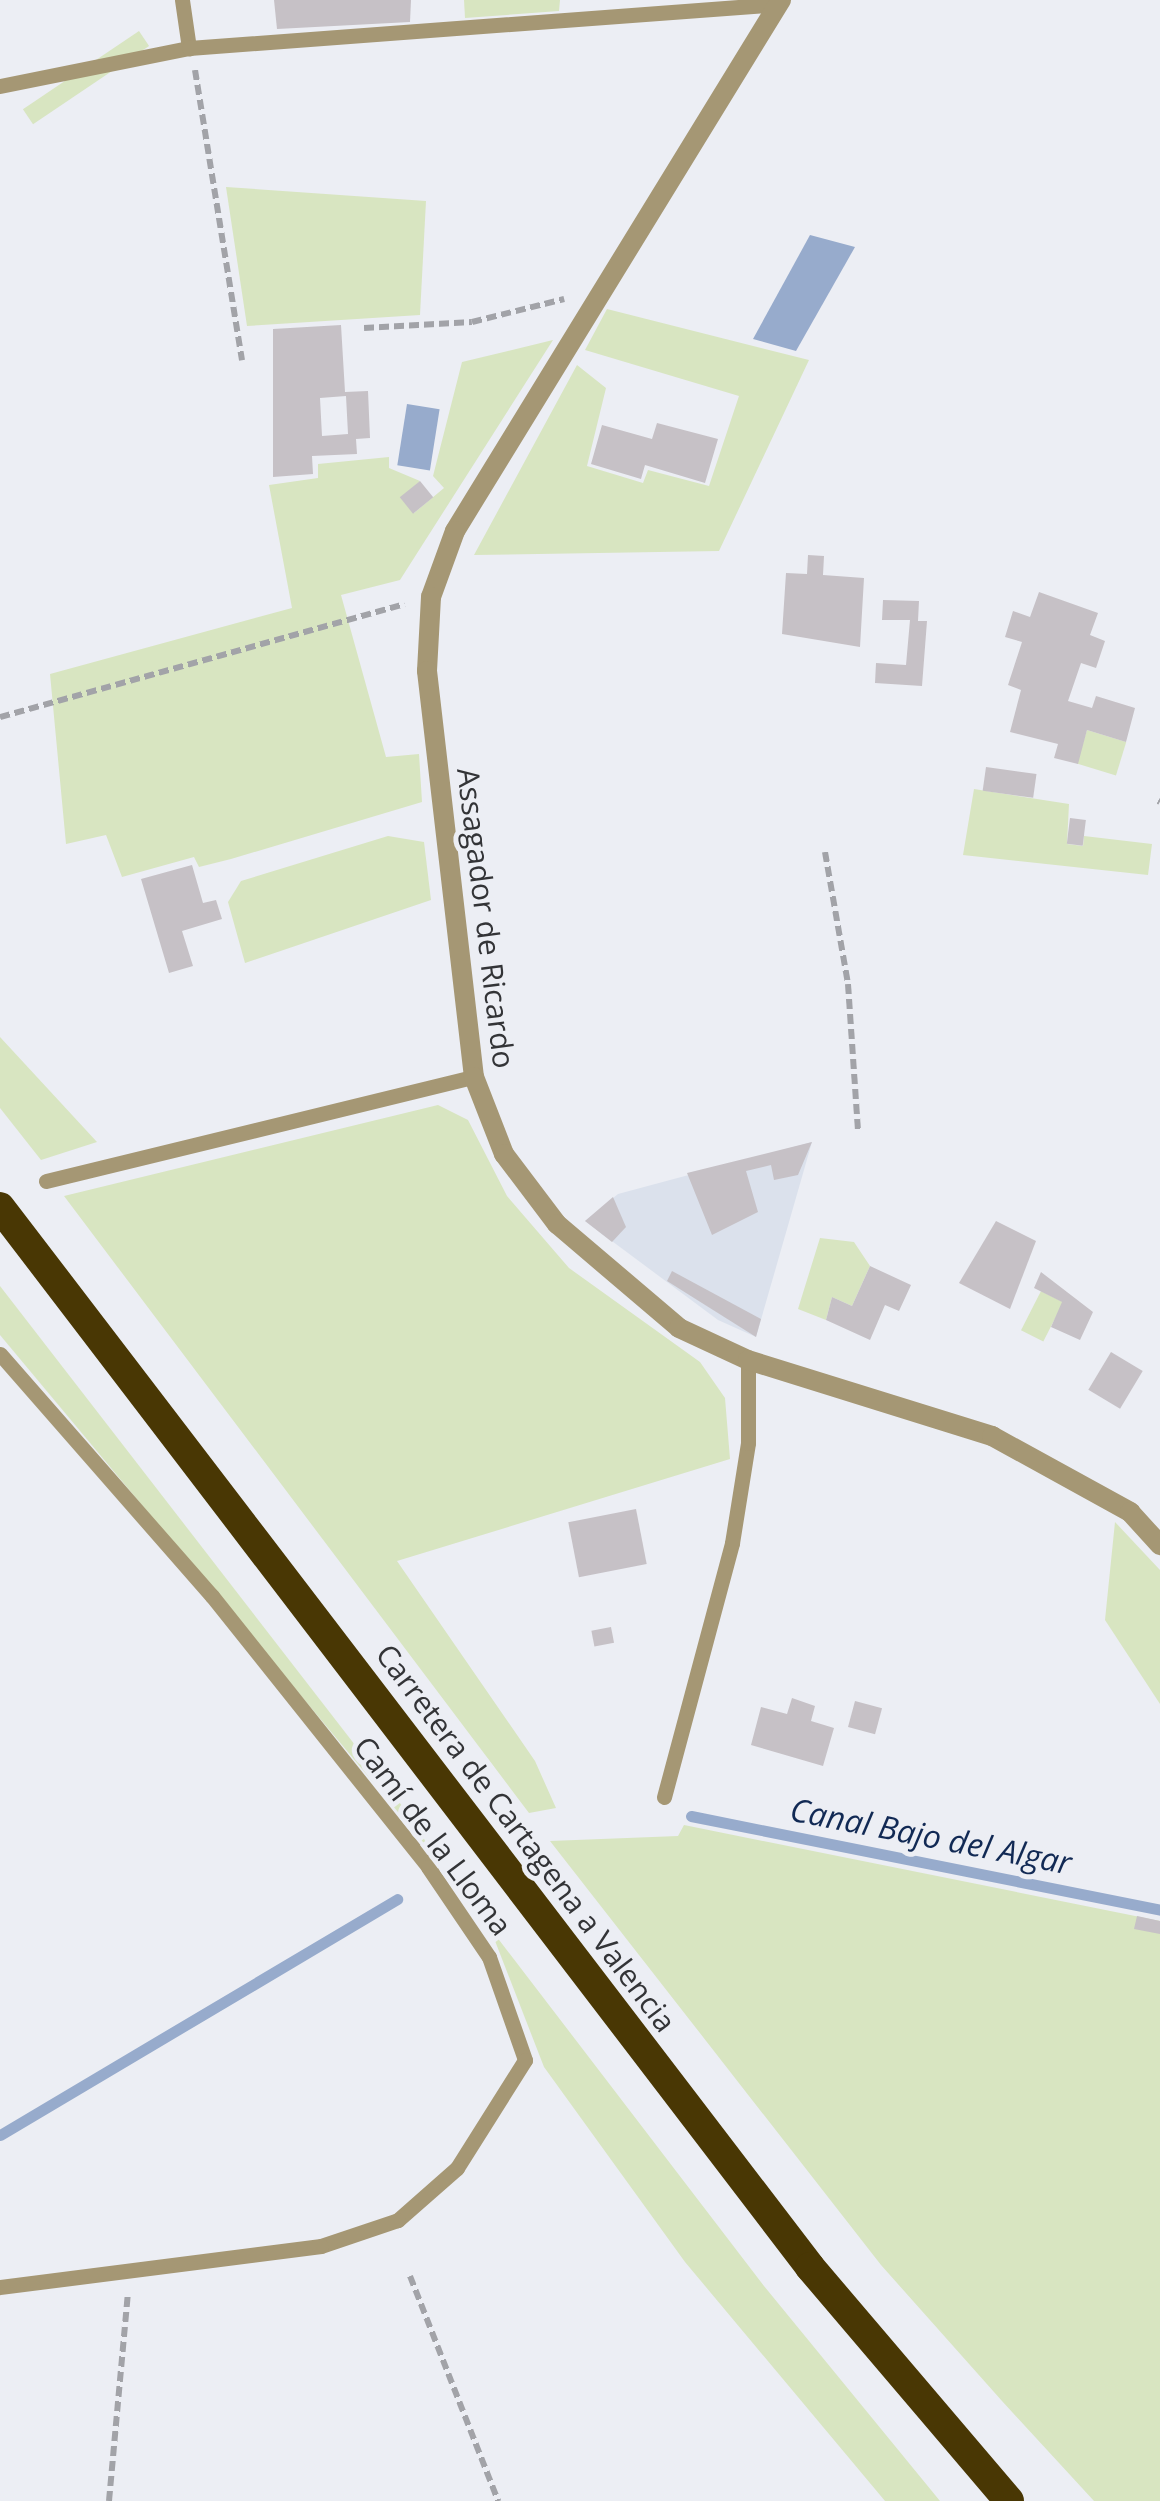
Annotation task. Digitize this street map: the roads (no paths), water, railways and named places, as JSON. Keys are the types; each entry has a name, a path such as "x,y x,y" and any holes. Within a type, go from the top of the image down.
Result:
{"highway":[{"name":"Carretera de Cartagena a Valencia","path":"0,1207 810,2266 1010,2501"}],"street":[{"name":"Assagador de Ricardo","path":"780,2 455,531 430,597 427,671 474,1077 504,1154 557,1224 620,1286 748,1360 992,1436 1130,1512 1160,1544"}],"lane":[{"path":"182,0 189,48"},
{"path":"0,86 189,48 780,2"},
{"path":"46,1181 474,1077"},
{"name":"Camí de la Lloma","path":"0,1354 212,1596 428,1867 489,1957 525,2060 457,2168 398,2220 321,2246 130,2277 0,2287"},
{"path":"664,1797 732,1543 748,1443 748,1360"}],"water":[{"path":"810,235 855,247 796,351 753,339"},
{"path":"407,404 440,409 430,470 397,465"}],"waterway":[{"name":"Canal Bajo del Algar","path":"691,1816 1160,1910"},
{"name":"Canal Bajo del Algar","path":"0,2135 397,1899"}]}
